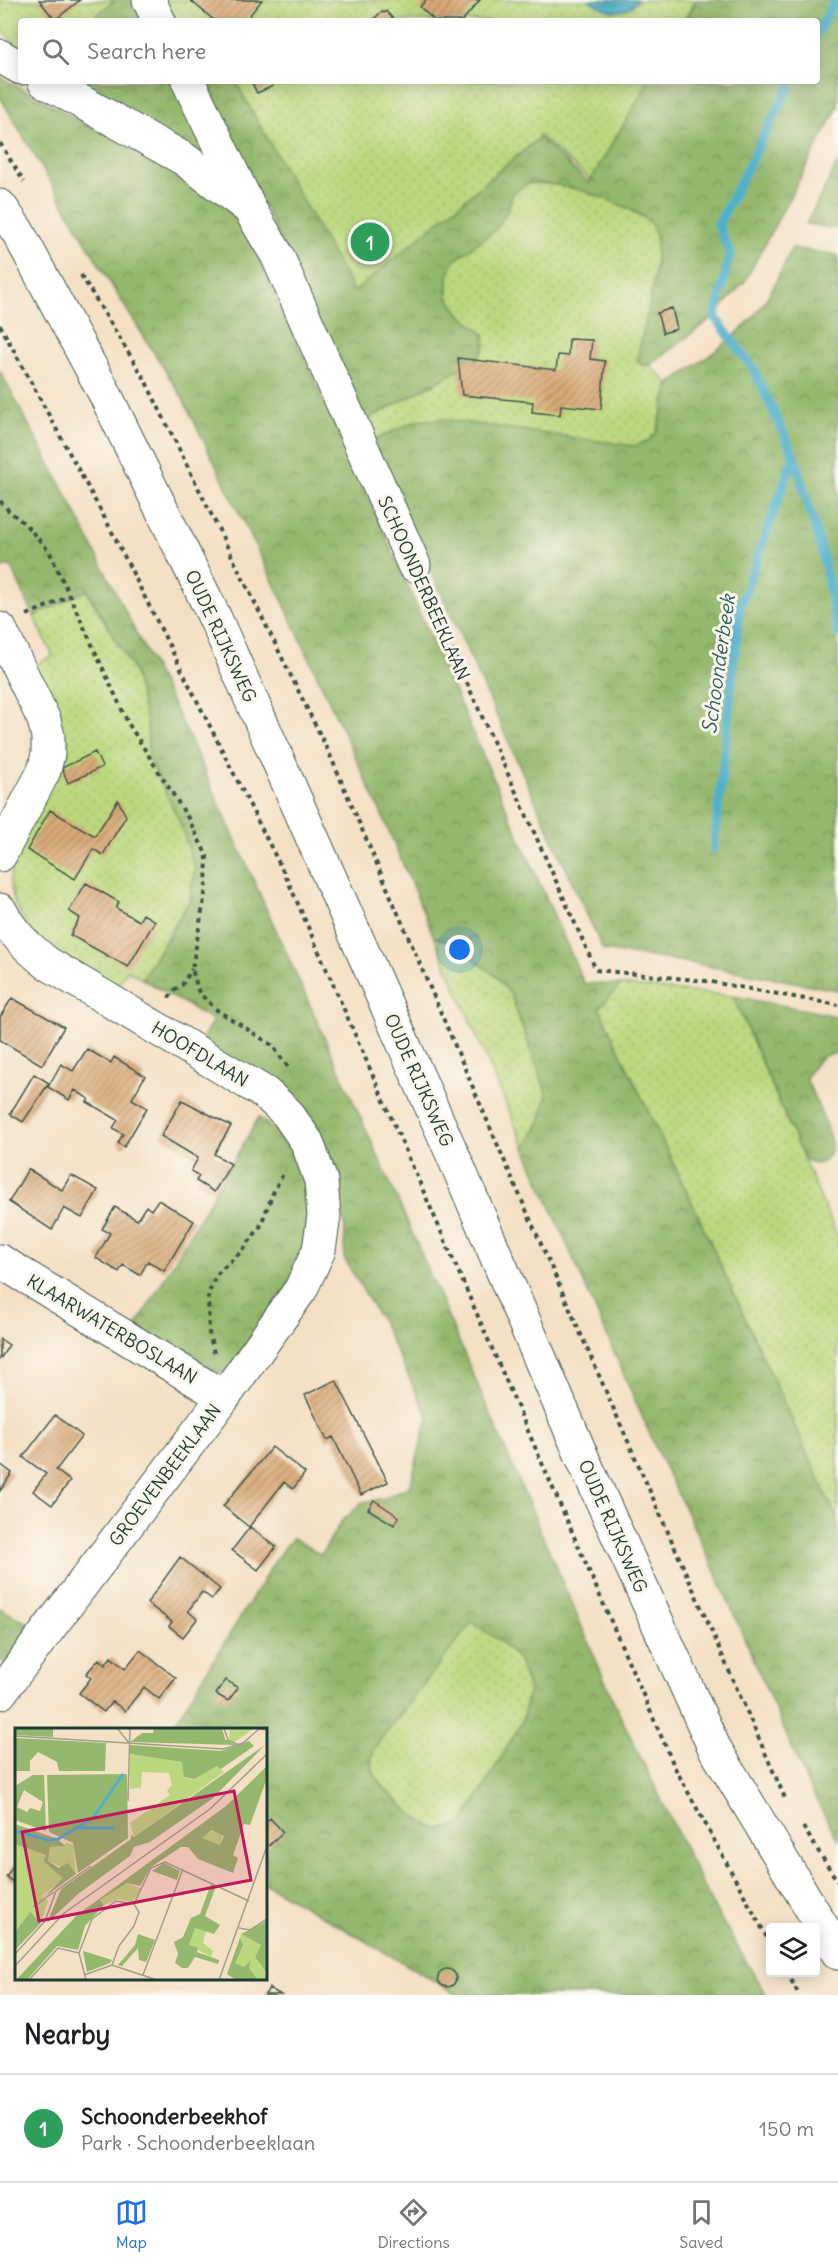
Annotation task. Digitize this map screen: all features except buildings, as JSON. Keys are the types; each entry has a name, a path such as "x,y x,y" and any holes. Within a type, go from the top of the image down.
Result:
{"street":[{"path":"149,0 158,18"},
{"path":"0,56 18,66"},
{"name":"SCHOONDERBEEKLAAN","path":"49,84 184,159 249,208"},
{"name":"SCHOONDERBEEKLAAN","path":"189,84 249,208 277,255 414,565"},
{"name":"OUDE RIJKSWEG","path":"0,206 18,232 104,392 215,618 459,1169 583,1459 714,1747 838,1953"},
{"path":"0,855 44,771 48,754 48,736 44,720 10,624"},
{"name":"HOOFDLAAN","path":"0,910 11,930 47,963 265,1093 287,1113 307,1142 321,1181 324,1216 319,1250"},
{"name":"GROEVENBEEKLAAN","path":"0,1693 224,1397 301,1289 319,1250"},
{"name":"KLAARWATERBOSLAAN","path":"0,1261 224,1397"}],"path":[{"path":"0,143 25,184"},
{"path":"75,266 144,378 330,755 505,1162 786,1800"},
{"path":"0,325 110,528 288,881 675,1768 766,1934"},
{"path":"0,501 50,551 128,723 188,818 207,856 206,888 195,940 192,969 199,993 217,1010 272,1045 290,1070"},
{"name":"SCHOONDERBEEKLAAN","path":"414,565 596,970 705,981 838,1005"},
{"path":"10,624 70,596"},
{"path":"224,1397 209,1334 208,1295 216,1275 243,1250 260,1227 286,1167 307,1142"},
{"path":"798,1819 838,1882"},
{"path":"789,1977 799,1995"}],"green space":[{"path":"1,0 695,0 685,18 18,18 18,48 0,28"},
{"path":"115,0 140,0 149,18 93,18"},
{"path":"697,0 838,0 838,107 745,281 712,318 650,365 642,365 637,360 652,288 656,248 654,232 649,221 628,208 581,190 548,184 527,184 512,194 508,210 497,228 454,261 448,275 448,297 460,314 484,334 485,346 477,360 363,422 208,84 237,84 354,292 539,138 589,183 647,84 820,84 820,18 687,18"},
{"path":"0,77 201,186 233,214 257,255 361,481 584,983 621,985 599,1008 695,1209 838,1521 838,1840 809,1787 715,1571 658,1453 525,1148 540,1122 547,1095 511,995 497,977 475,960 452,944 434,937 382,815 284,604 182,397 112,286 0,97"},
{"path":"73,84 181,84 217,164"},
{"path":"238,84 647,84 593,182 538,135 539,138 481,186 352,301"},
{"path":"838,162 838,229 806,224"},
{"path":"528,183 566,186 596,195 632,210 642,216 654,229 655,274 642,365 650,365 669,384 657,432 648,441 634,446 416,421 372,441 363,422 477,360 484,334 460,314 448,297 448,275 454,261 497,228 508,210 512,194"},
{"path":"792,248 838,255 838,990 680,961 603,950 372,441 416,421 442,419 634,446 648,441 657,432 669,384 717,350 751,320 769,295"},
{"path":"0,371 66,494 189,737 404,1214 618,1711 712,1904 766,1995 459,1995 267,1885 267,1728 172,1728 280,1553 293,1538 321,1555 341,1522 363,1502 385,1498 410,1486 428,1417 382,1322 344,1258 345,1225 335,1184 201,1041 213,1020 142,979 190,900 195,869 180,822 149,759 147,724 134,671 87,590 34,616 10,565 0,569","holes":["472,1622 501,1642 519,1660 529,1690 522,1722 463,1823 447,1829 431,1827 416,1817 382,1785 373,1771 374,1748"]},
{"path":"86,590 134,671 147,724 149,759 180,822 195,869 190,900 142,979 127,970 115,991 35,938 14,903 10,880 14,858 56,769 30,667 53,656 34,616"},
{"path":"434,937 452,944 475,960 497,977 511,995 547,1095 540,1122 525,1148"},
{"path":"621,985 733,996 838,1238 838,1521 695,1209 598,1007"},
{"path":"733,996 838,1016 838,1054 823,1057 815,1064 806,1078 826,1126 831,1145 831,1151 823,1162 816,1164 804,1159"},
{"path":"259,1117 277,1133 304,1170 310,1237 288,1285 228,1373 205,1369 135,1328"},
{"path":"0,1608 34,1627 6,1664 0,1660"},
{"path":"472,1621 501,1642 519,1660 529,1690 522,1722 463,1823 451,1828 439,1829 424,1823 390,1794 373,1771 372,1757 374,1748"}],"water":[{"path":"589,0 638,0 626,9 614,11 602,8"}],"waterway":[{"name":"Schoonderbeek","path":"820,28 835,0"},
{"name":"Schoonderbeek","path":"790,84 718,225 730,254 715,317 754,370 794,456 822,552 838,634"},
{"name":"Schoonderbeek","path":"714,849 740,606 794,456"}],"place":[{"name":"Schoonderbeekhof","path":"370,242"}]}
